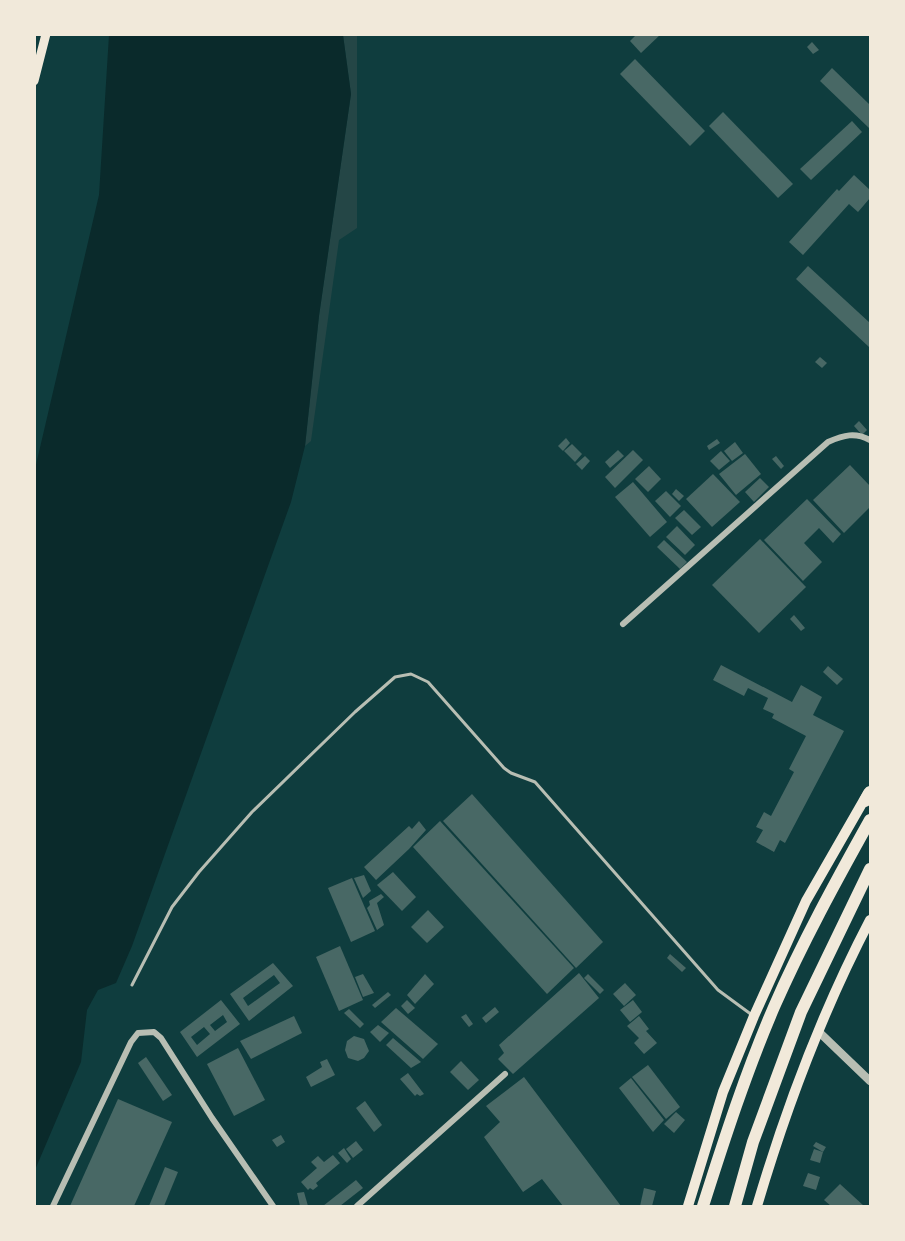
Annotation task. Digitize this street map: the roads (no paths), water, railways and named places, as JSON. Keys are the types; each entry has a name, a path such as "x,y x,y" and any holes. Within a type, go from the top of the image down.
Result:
{"highway":[{"path":"704,1206 722,1147 773,1008 870,820"},
{"path":"735,1206 753,1142 801,1012 870,869"}],"main road":[{"path":"34,81 46,34"},
{"path":"688,1206 723,1092 754,1016 806,901 868,793"},
{"path":"757,1206 773,1155 819,1032 870,920"}],"street":[{"path":"623,624 828,442 844,435 856,435 870,440"},
{"path":"52,1206 131,1042 138,1033 154,1032 161,1038 212,1118 273,1206"},
{"path":"819,1032 870,1081"},
{"path":"357,1206 505,1074"}],"lane":[{"path":"132,985 172,907 199,872 252,812 394,677 411,674 428,682 504,768 535,782 718,990 754,1016"}]}
